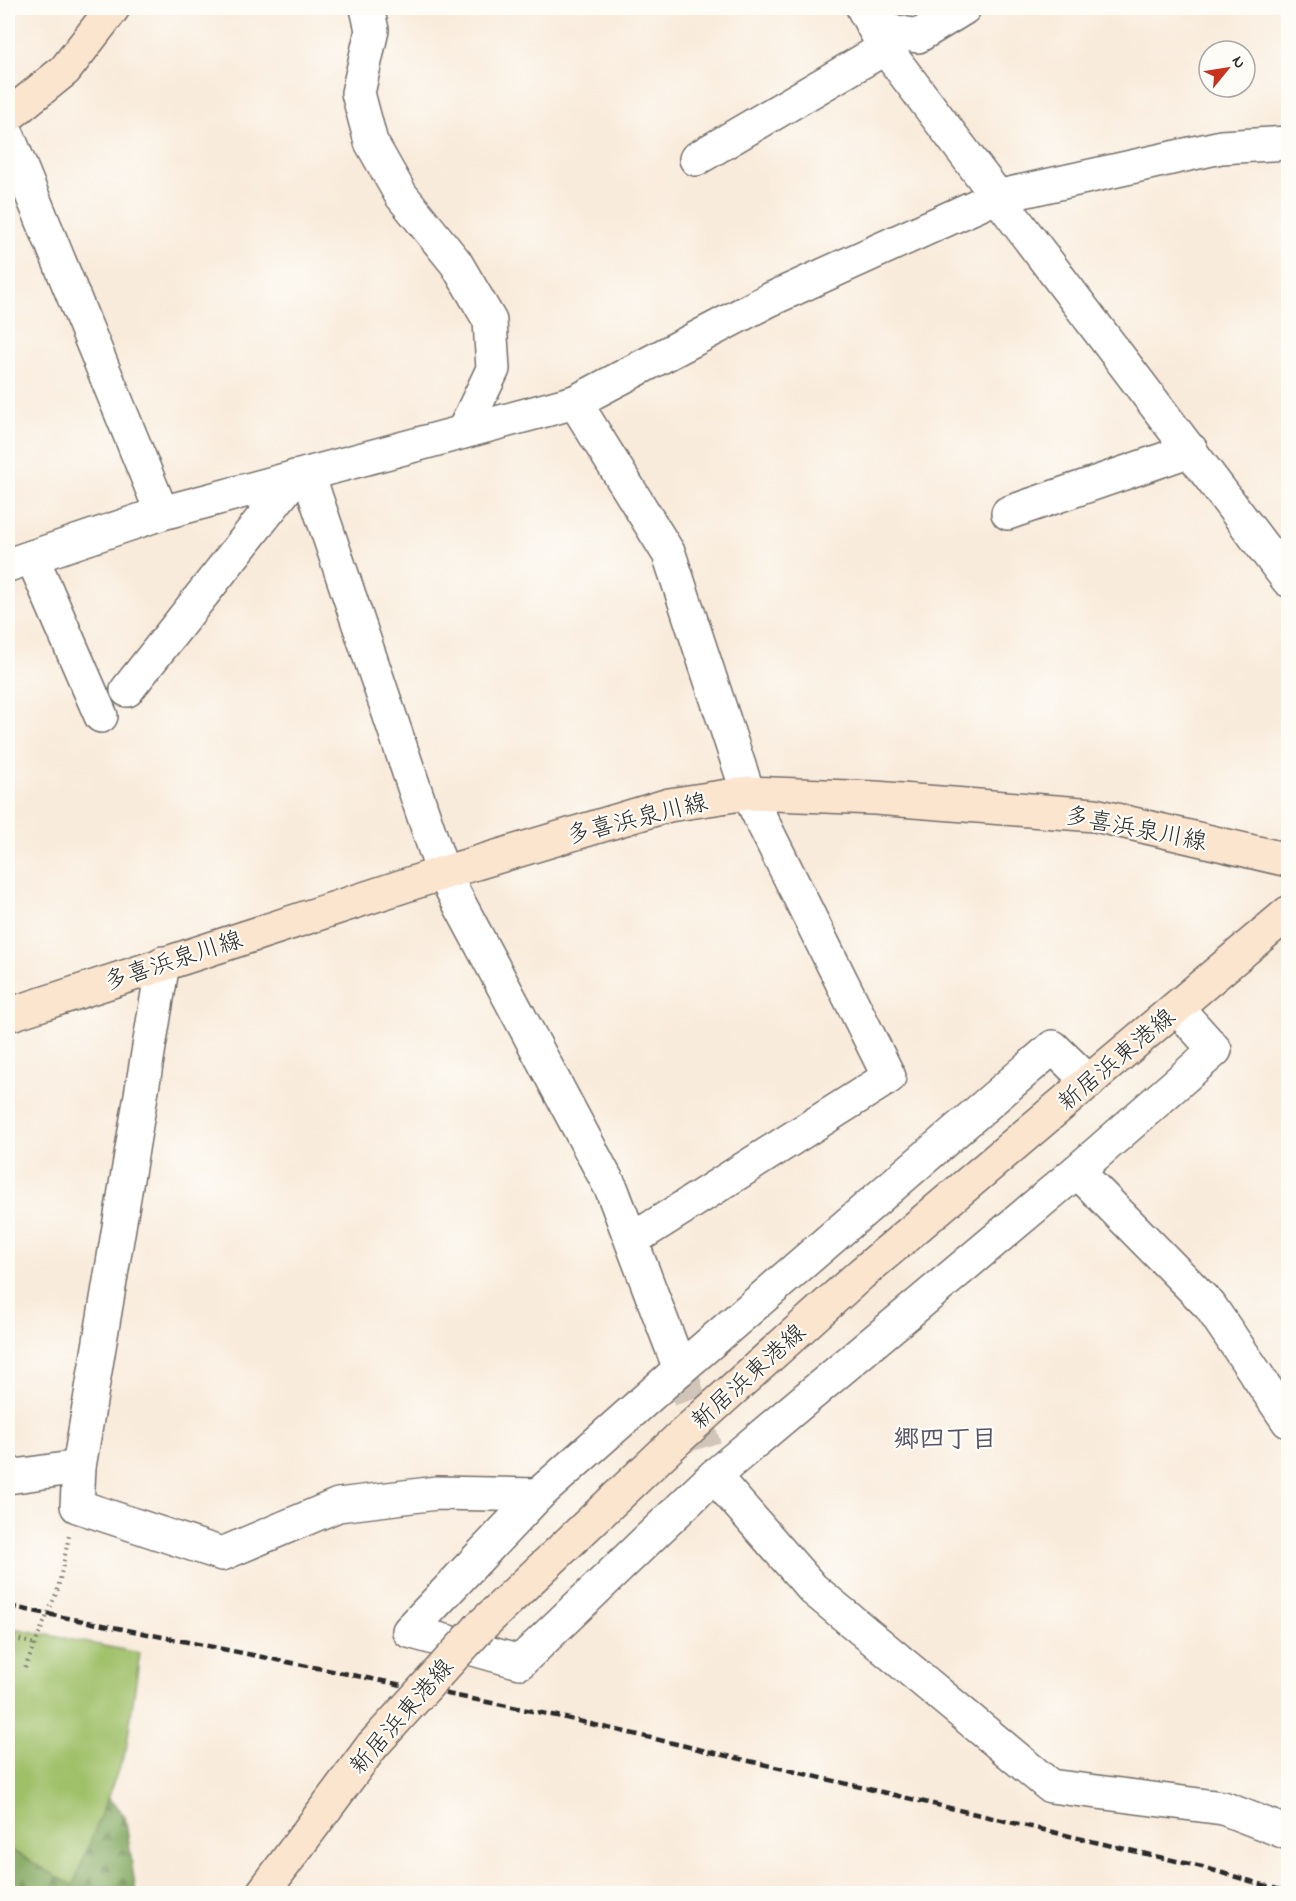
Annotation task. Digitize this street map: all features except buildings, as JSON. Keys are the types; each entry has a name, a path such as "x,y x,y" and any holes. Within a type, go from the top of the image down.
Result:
{"main road":[{"path":"8,116 64,70 113,8"},
{"name":"多喜浜泉川線","path":"8,1015 442,873 669,805 748,794 875,798 1095,815 1288,860"},
{"name":"新居浜東港線","path":"262,1893 372,1746 480,1628 679,1437 861,1274 1288,913"}],"street":[{"path":"367,8 372,30 358,93 371,142 401,195 456,263 490,321 493,369 463,432"},
{"path":"696,159 874,28 918,36 964,8"},
{"path":"874,28 996,197 1288,579"},
{"path":"8,136 162,513"},
{"path":"101,716 20,561 162,513 575,402 769,300 996,197 1221,147 1288,144"},
{"path":"575,402 669,554 748,794 889,1077 632,1240"},
{"path":"1008,513 1191,450"},
{"path":"127,690 301,475"},
{"path":"301,475 442,873 612,1190 680,1369"},
{"path":"163,963 79,1467 77,1506 222,1554 338,1505 437,1493 538,1495"},
{"path":"1089,1082 1053,1047 680,1369 538,1495 409,1631 520,1662 714,1476 1077,1171 1215,1050 1177,1008"},
{"path":"1077,1171 1210,1306 1288,1421"},
{"path":"8,1477 79,1467"},
{"path":"714,1476 813,1589 1050,1786 1223,1808 1288,1833"}],"path":[{"path":"25,1668 58,1589 77,1506"},
{"path":"8,1638 35,1644"}],"green space":[{"path":"8,1627 140,1653 126,1750 73,1886 8,1848"},
{"path":"8,1701 17,1703 125,1816 136,1893 8,1893"}],"tunnel":[{"path":"680,1369 714,1476"}],"railway":[{"path":"8,1606 557,1716 1202,1867 1288,1892"}],"district":[{"name":"郷四丁目","path":"945,1438"}]}
